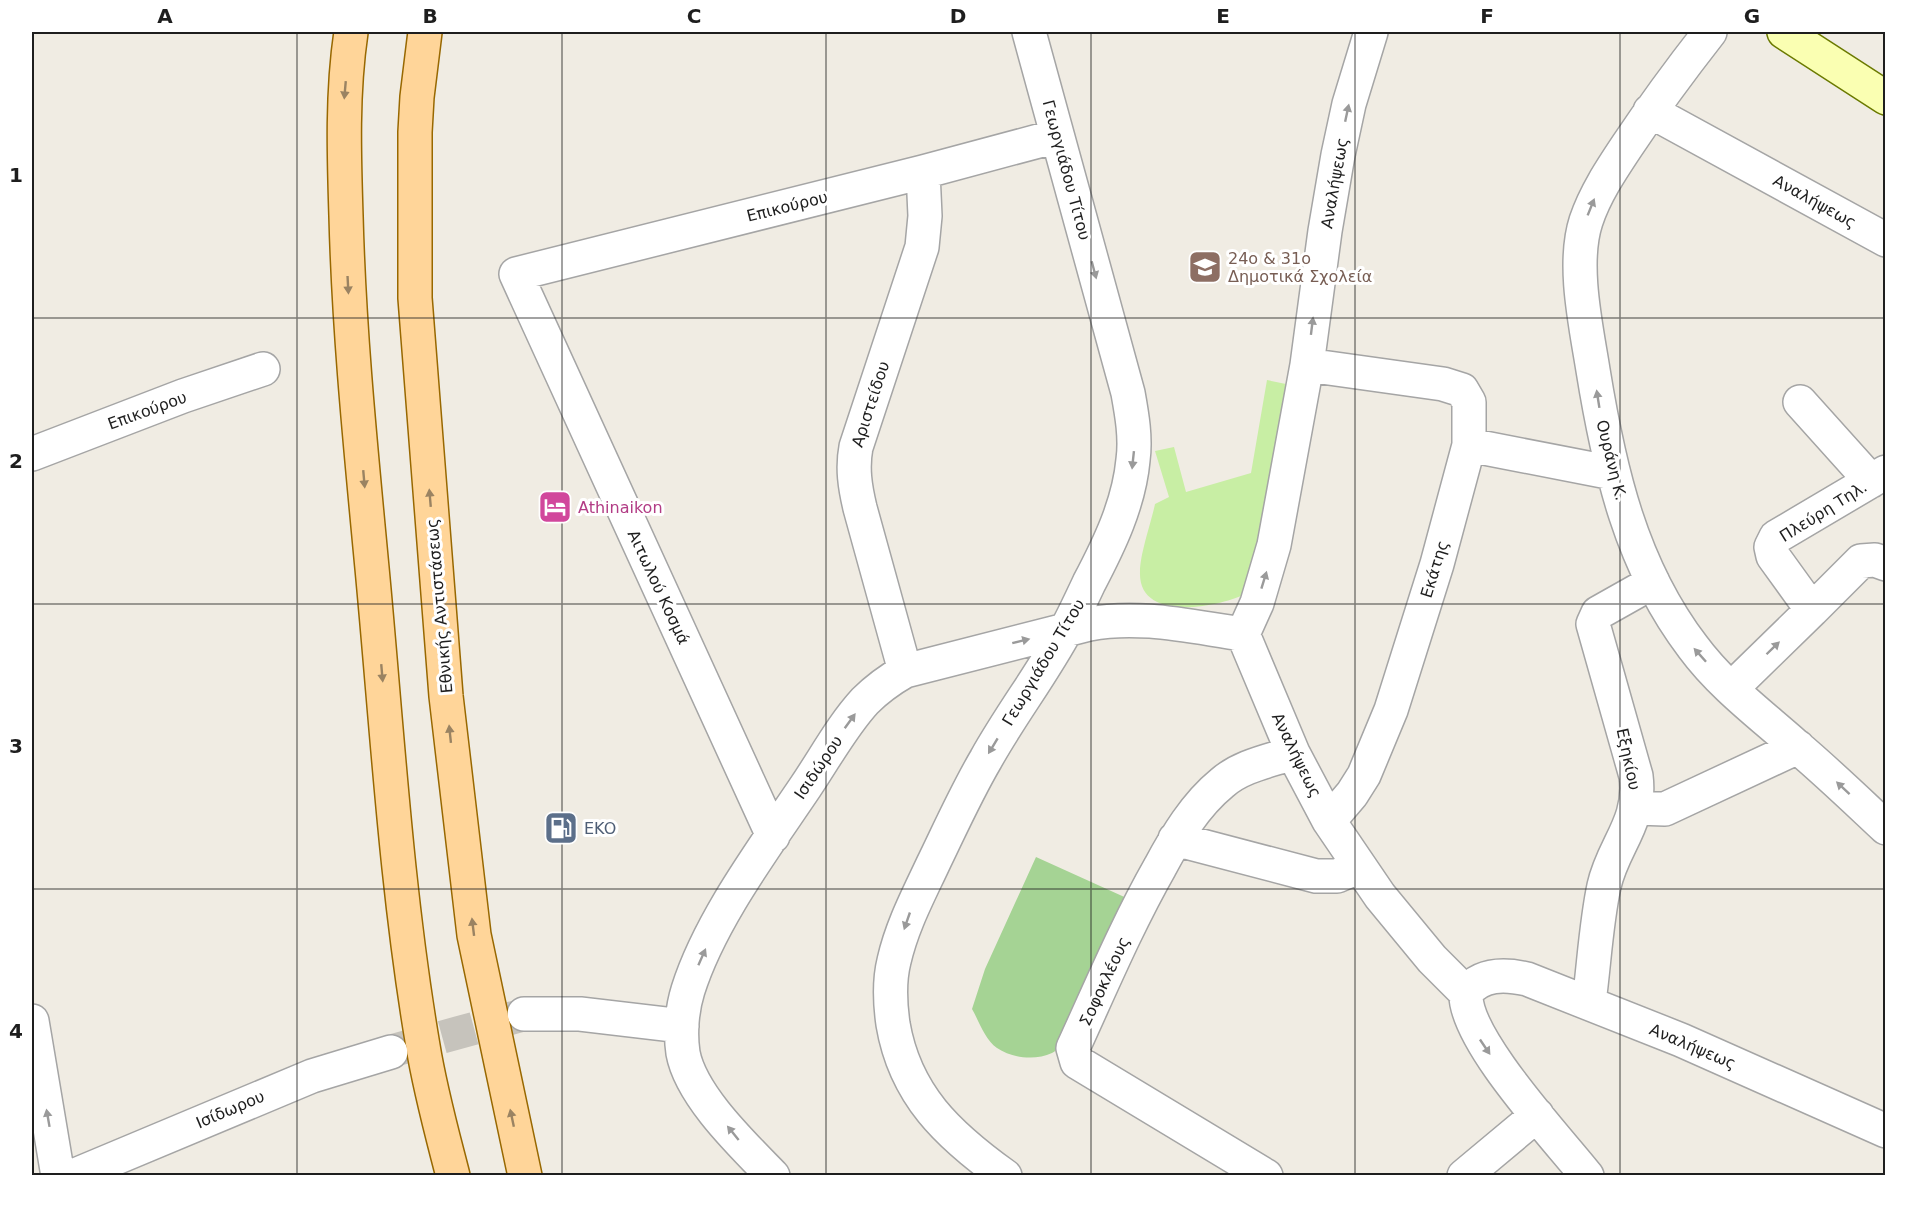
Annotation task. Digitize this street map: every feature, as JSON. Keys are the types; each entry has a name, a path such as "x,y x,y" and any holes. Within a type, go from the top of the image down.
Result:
{"main road":[{"path":"351,32 344,104 344,175 351,329 362,463 411,966 423,1049 453,1176"},
{"name":"Εθνικής Αντιστάσεως","path":"425,32 415,132 416,298 423,417 446,696 474,935 525,1176"}],"street":[{"name":"Γεωργιάδου Τίτου","path":"1005,1176 947,1128 915,1088 896,1039 891,1007 891,982 894,962 911,909 985,759 1066,629 1116,526 1133,462 1134,441 1128,393 1029,32"},
{"name":"Αναλήψεως","path":"1371,32 1349,104 1338,155 1307,365 1274,545 1257,603 1243,634 1293,753 1329,821 1358,867 1431,959 1466,993 1474,983 1481,979 1514,976 1589,1002 1681,1040 1886,1131"},
{"name":"Ουράνη Κ.","path":"1710,32 1650,111 1608,174 1585,223 1581,266 1587,334 1601,420 1613,473 1637,551 1653,582 1694,648 1731,689 1886,828"},
{"path":"1784,32 1886,98"},
{"name":"Αναλήψεως","path":"1650,111 1886,240"},
{"name":"Επικούρου","path":"516,274 1057,136"},
{"name":"Αριστείδου","path":"905,671 860,508 853,463 856,447 922,247 925,216 923,172"},
{"name":"Αιτωλού Κοσμά","path":"516,274 773,836"},
{"name":"Εκάτης","path":"1307,365 1443,384 1462,390 1469,402 1469,445 1437,564 1390,710 1364,775 1352,794 1329,821"},
{"name":"Επικούρου","path":"32,454 183,396 264,369"},
{"path":"1800,402 1878,476"},
{"path":"1469,445 1613,473"},
{"name":"Πλεύρη Τηλ.","path":"1812,610 1773,556 1771,547 1776,537 1878,476"},
{"path":"1731,689 1861,561 1875,560 1886,564"},
{"name":"Εξηκίου","path":"1589,1002 1604,886 1636,808 1638,791 1636,776 1593,624 1598,613 1653,582"},
{"name":"Ισιδώρου","path":"773,1176 743,1145 696,1086 683,1052 682,1026 687,991 716,925 864,702 887,682 905,671 1103,621 1157,621 1243,634"},
{"path":"1636,808 1665,809 1798,747"},
{"name":"Σοφοκλέους","path":"1266,1176 1077,1062 1073,1048 1137,910 1175,839 1203,801 1222,782 1247,767 1293,753"},
{"path":"1175,839 1316,876 1337,876 1358,867"},
{"path":"1466,993 1467,1009 1479,1037 1537,1115 1587,1176"},
{"path":"524,1014 580,1014 682,1026"},
{"path":"32,1021 58,1176"},
{"name":"Ισίδωρου","path":"73,1176 312,1076 391,1052"},
{"path":"1464,1176 1537,1115"}],"green space":[{"path":"1267,380 1286,384 1257,561 1248,593 1219,603 1201,606 1166,605 1152,599 1143,588 1140,572 1142,556 1155,504 1169,497 1155,451 1174,447 1186,492 1251,473"},
{"path":"1036,857 1131,900 1068,1036 1052,1053 1031,1058 1017,1056 993,1045 972,1009 985,969"}],"tunnel":[{"path":"395,1050 519,1016"}],"place":[{"name":"24ο & 31ο Δημοτικά Σχολεία","path":"1205,267"},
{"name":"Athinaikon","path":"555,507"},
{"name":"EKO","path":"561,828"}]}
